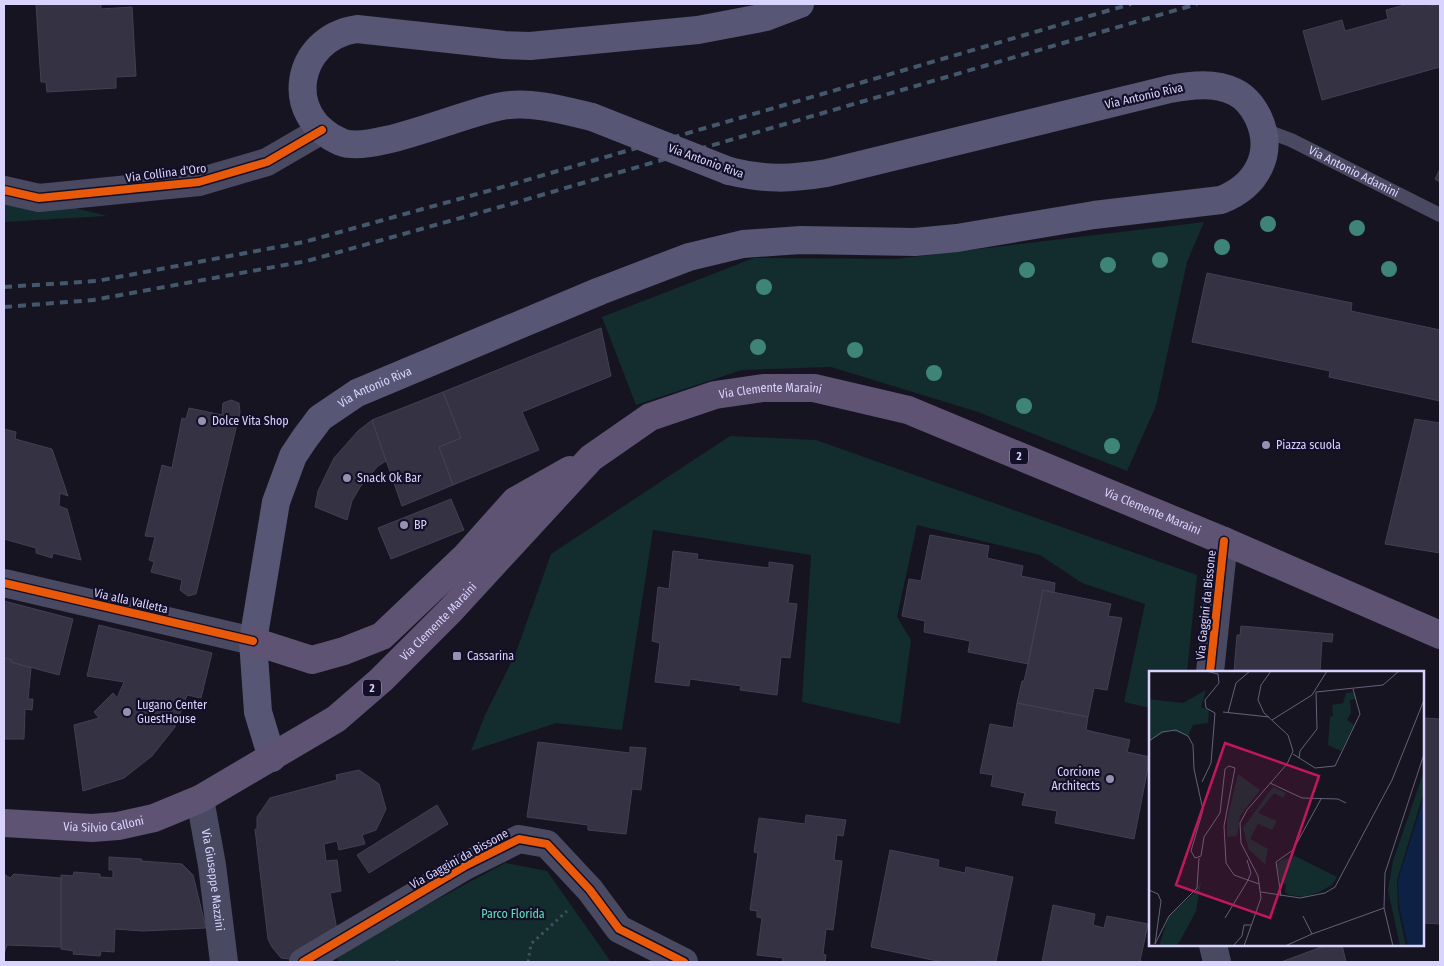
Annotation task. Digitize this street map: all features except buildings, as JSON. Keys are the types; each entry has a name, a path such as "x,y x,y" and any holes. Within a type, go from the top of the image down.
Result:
{"main road":[{"name":"Via Antonio Riva","path":"272,758 258,712 253,641 276,502 293,456 320,418 357,393 600,291 689,257 743,244 801,240 915,242 957,238 1094,215 1221,200 1232,196 1249,184 1257,172 1264,149 1264,130 1255,109 1235,92 1193,85 1170,88 827,173 792,179 770,179 729,171 592,117 558,109 528,105 504,106 455,118 371,144 355,145 342,143 322,130 307,112 303,102 304,76 315,50 324,40 345,30 380,30 474,42 530,46 698,30 766,17 800,4"},
{"name":"Via Clemente Maraini","path":"200,799 336,719 381,680 451,610 591,458 650,417 715,395 764,388 814,388 908,410 1224,541 1440,635"},
{"path":"253,641 312,660 344,651 382,636 466,557 515,501 591,458"},
{"name":"Via Silvio Calloni","path":"4,822 92,828 118,826 154,818 200,799"}],"street":[{"name":"Via Collina d'Oro","path":"4,190 40,198 199,182 267,162 322,130"},
{"name":"Via Gaggini da Bissone","path":"1210,671 1224,541"},
{"name":"Via alla Valletta","path":"4,583 253,641"},
{"name":"Via Giuseppe Mazzini","path":"200,799 212,865 224,962"},
{"name":"Via Gaggini da Bissone","path":"303,962 465,866 519,839 547,844 590,890 618,929 684,962"},
{"path":"1213,946 1217,962"}],"lane":[{"name":"Via Antonio Adamini","path":"1264,130 1291,140 1440,215"}],"path":[{"path":"528,962 531,944 590,890"}],"green space":[{"path":"4,190 107,216 4,222"},
{"path":"1204,222 1187,262 1156,406 1127,471 978,412 831,367 742,370 636,405 602,317 754,258 896,259"},
{"path":"730,436 816,440 1197,575 1187,671 1149,671 1149,708 1124,702 1145,604 1082,583 1040,555 917,525 897,617 911,640 900,724 802,702 811,555 653,530 622,730 556,723 471,751 485,715 515,655 551,554"},
{"name":"Parco Florida","path":"505,863 547,871 611,962 339,962 336,954"}],"railway":[{"path":"4,287 97,281 304,242 513,184 1131,4"},
{"path":"4,307 93,300 307,261 514,203 1197,4"}],"cycle path":[{"path":"4,190 39,198 199,182 267,162 322,130"},
{"path":"1210,671 1224,541"},
{"path":"4,583 253,641"},
{"path":"303,962 465,866 519,839 547,844 590,890 619,929 684,962"}],"place":[{"name":"Dolce Vita Shop","path":"202,421"},
{"name":"Piazza scuola","path":"1266,445"},
{"name":"Snack Ok Bar","path":"347,478"},
{"name":"BP","path":"404,525"},
{"name":"Cassarina","path":"457,656"},
{"name":"Lugano Center GuestHouse","path":"127,712"},
{"name":"Corcione Architects","path":"1110,779"}]}
